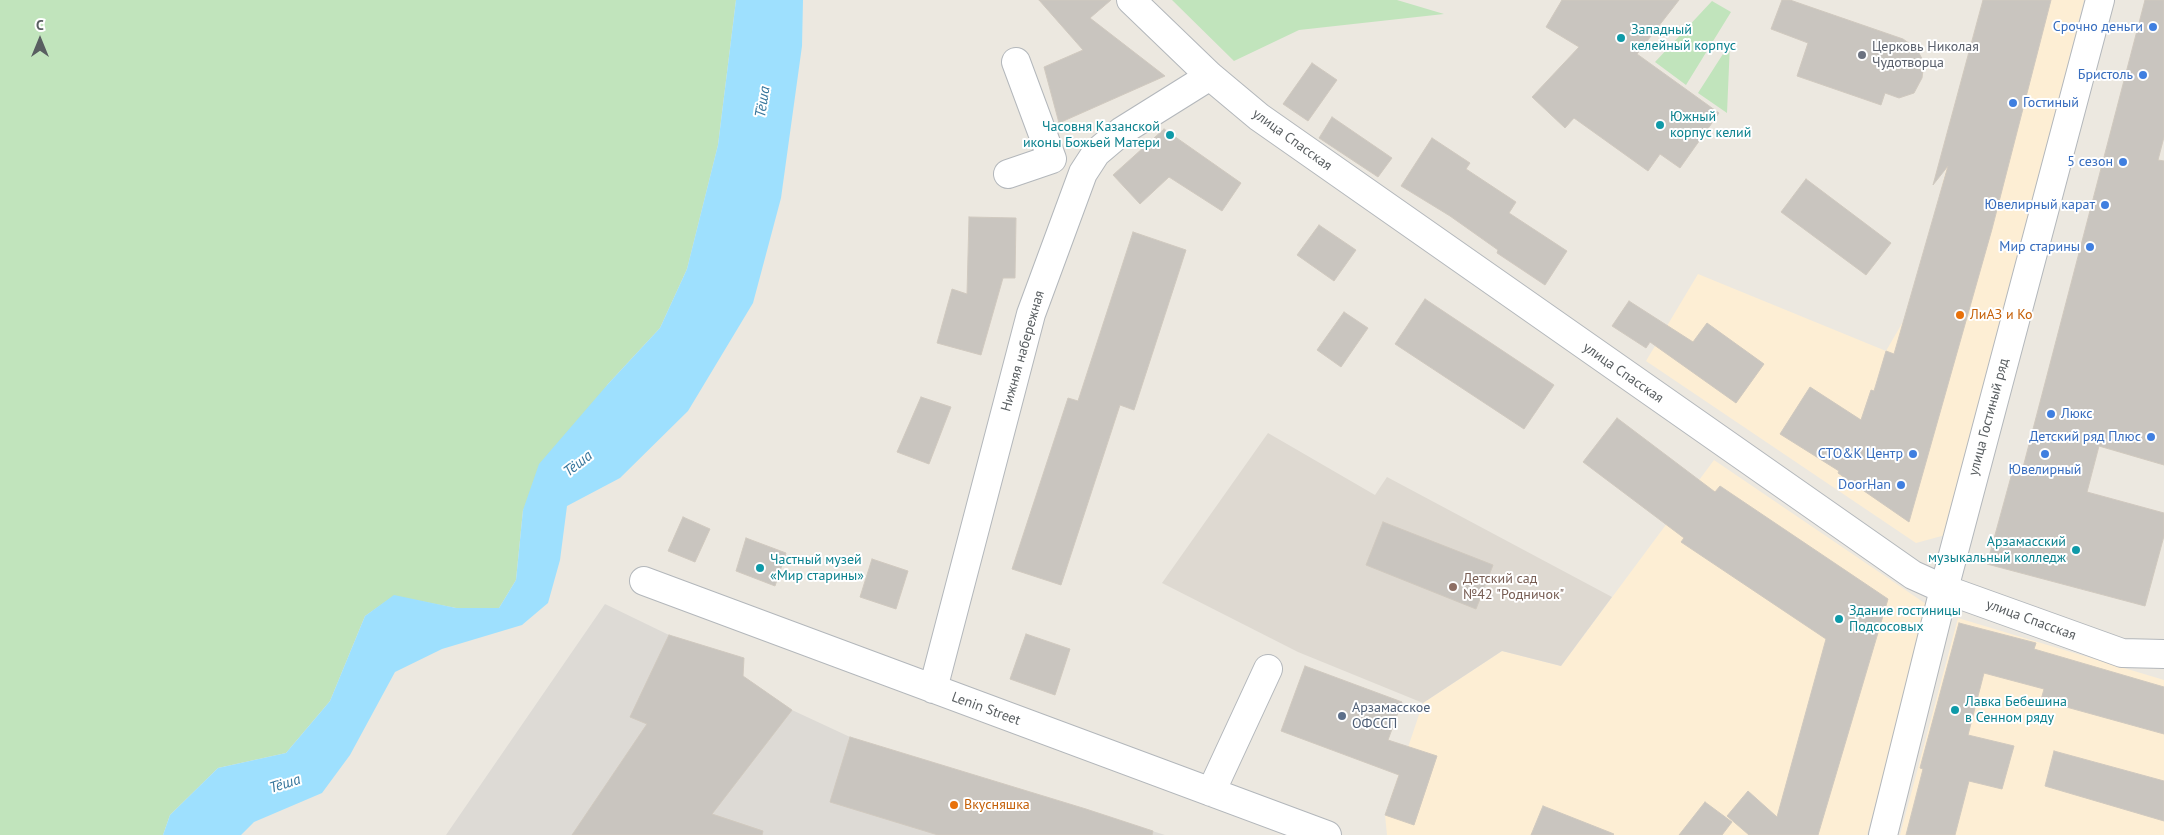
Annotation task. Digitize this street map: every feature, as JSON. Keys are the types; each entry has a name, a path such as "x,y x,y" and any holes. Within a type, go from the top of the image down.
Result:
{"street":[{"name":"улица Спасская","path":"1131,0 1210,76 1259,117 1913,575 1944,589 2122,653 2164,654"},
{"name":"улица Гостиный ряд","path":"1883,835 1944,589 2100,0"},
{"path":"1016,62 1052,160"},
{"name":"Нижняя набережная","path":"933,690 1031,314 1082,173 1096,153 1122,131 1210,76"},
{"path":"1008,174 1052,160 1082,173"},
{"name":"Lenin Street","path":"644,582 1328,835"},
{"path":"1211,792 1268,669"}],"shaded area":[{"path":"1983,0 2084,0 1949,534 1916,543 1646,361 1698,274 1886,351 1904,320 1935,214 1946,169 1938,167"},
{"path":"1268,433 1375,495 1387,477 1612,597 1561,666 1502,651 1423,703 1298,652 1162,583"},
{"path":"1714,460 1929,606 1867,835 1387,835 1385,815 1423,703 1502,651 1561,666"},
{"path":"605,604 669,635 744,658 743,676 792,710 850,737 1165,835 446,835"},
{"path":"1958,618 2164,680 2164,835 1900,835"}],"green space":[{"path":"0,0 736,0 718,145 687,269 660,328 608,384 523,510 516,580 499,608 456,608 394,596 365,616 330,701 286,753 218,768 170,815 163,835 0,835"},
{"path":"1172,0 1397,0 1444,14 1299,30 1234,61"},
{"path":"1712,1 1731,12 1686,85 1655,62"},
{"path":"1730,43 1727,113 1698,93"}],"water":[{"name":"Тёша","path":"736,0 803,0 802,46 781,198 753,303 688,411 620,478 567,506 560,560 548,603 522,625 442,649 395,672 350,755 322,793 254,822 241,835 163,835 170,815 218,768 286,753 330,701 365,616 394,595 456,608 499,608 516,580 523,510 539,464 608,384 660,328 687,269 718,145"}],"building":[{"path":"1039,0 1111,0 1090,18 1165,76 1059,123 1044,67 1083,50"},
{"path":"1562,0 1679,0 1637,54 1719,113 1680,168 1660,154 1648,171 1574,118 1565,128 1532,97 1579,47 1546,27"},
{"name":"Церковь Николая Чудотворца","path":"1782,0 1790,0 1903,39 1916,48 1924,62 1922,78 1914,93 1899,98 1885,93 1881,105 1797,76 1808,43 1771,29"},
{"path":"1983,0 2051,0 1992,229 1909,522 1838,473 1839,471 1780,434 1810,387 1861,420 1871,390 1874,391 1886,351 1894,354 1948,166 1933,185"},
{"path":"2145,0 2164,0 2164,137 2158,160 2164,161 2164,465 2099,446 2087,492 2164,513 2164,536 2145,606 1987,564 2012,473 2021,475"},
{"path":"1312,63 1337,80 1308,121 1283,104"},
{"path":"1332,117 1392,158 1378,177 1319,138"},
{"path":"1164,129 1241,183 1222,211 1169,177 1140,204 1113,175"},
{"path":"1432,138 1470,163 1466,169 1516,202 1509,213 1567,251 1545,285 1497,253 1498,250 1450,216 1401,186"},
{"path":"1806,179 1891,243 1866,275 1781,212"},
{"path":"969,217 1016,218 1015,278 1003,278 981,355 937,343 952,289 967,294"},
{"path":"1319,225 1356,250 1334,281 1297,255"},
{"path":"1133,232 1186,250 1134,410 1120,405 1061,585 1012,569 1068,398 1078,401"},
{"path":"1425,299 1554,385 1524,429 1395,344"},
{"path":"1629,301 1693,342 1707,323 1764,364 1736,403 1650,342 1646,348 1612,326"},
{"path":"1344,312 1368,328 1341,367 1317,350"},
{"path":"921,397 951,407 929,464 897,452"},
{"path":"1617,418 1715,492 1720,486 1888,599 1818,835 1749,835 1727,816 1748,791 1777,817 1826,639 1681,542 1684,538 1583,462"},
{"path":"683,517 710,529 695,562 668,551"},
{"name":"Детский сад №42 \"Родничок\"","path":"1383,522 1493,565 1476,609 1366,565"},
{"path":"746,538 786,553 775,586 736,571"},
{"path":"872,559 908,571 896,609 860,597"},
{"path":"1959,623 2036,643 2034,649 2164,687 2164,734 2041,700 2044,689 1984,673 1968,735 2014,746 2002,789 1969,781 1955,835 1906,835 1923,769 1920,768"},
{"path":"1026,634 1070,649 1055,695 1010,679"},
{"path":"669,635 744,658 743,676 792,710 712,814 763,831 762,835 572,835 647,724 630,717"},
{"name":"Арзамасское ОФССП","path":"1305,666 1402,702 1388,740 1437,756 1414,825 1385,815 1399,775 1281,731"},
{"path":"850,737 1086,809 1153,831 1152,835 938,835 830,802"},
{"path":"2054,751 2164,781 2164,821 2045,786"},
{"path":"1705,802 1732,822 1722,835 1679,835"},
{"path":"1543,806 1614,834 1531,835"}],"place":[{"name":"Срочно деньги","path":"2153,27"},
{"name":"Западный келейный корпус","path":"1621,38"},
{"name":"Церковь Николая Чудотворца","path":"1862,55"},
{"name":"Бристоль","path":"2143,75"},
{"name":"Гостиный","path":"2013,103"},
{"name":"Южный корпус келий","path":"1660,125"},
{"name":"Часовня Казанской иконы Божьей Матери","path":"1170,135"},
{"name":"5 сезон","path":"2123,162"},
{"name":"Ювелирный карат","path":"2105,205"},
{"name":"Мир старины","path":"2090,247"},
{"name":"ЛиАЗ и Ко","path":"1960,315"},
{"name":"Люкс","path":"2051,414"},
{"name":"Детский ряд Плюс","path":"2151,437"},
{"name":"СТО&К Центр","path":"1913,454"},
{"name":"Ювелирный","path":"2045,454"},
{"name":"DoorHan","path":"1901,485"},
{"name":"Арзамасский музыкальный колледж","path":"2076,550"},
{"name":"Частный музей «Мир старины»","path":"760,568"},
{"name":"Детский сад №42 \"Родничок\"","path":"1453,587"},
{"name":"Здание гостиницы Подсосовых","path":"1839,619"},
{"name":"Лавка Бебешина в Сенном ряду","path":"1955,710"},
{"name":"Арзамасское ОФССП","path":"1342,716"},
{"name":"Вкусняшка","path":"954,805"}]}
